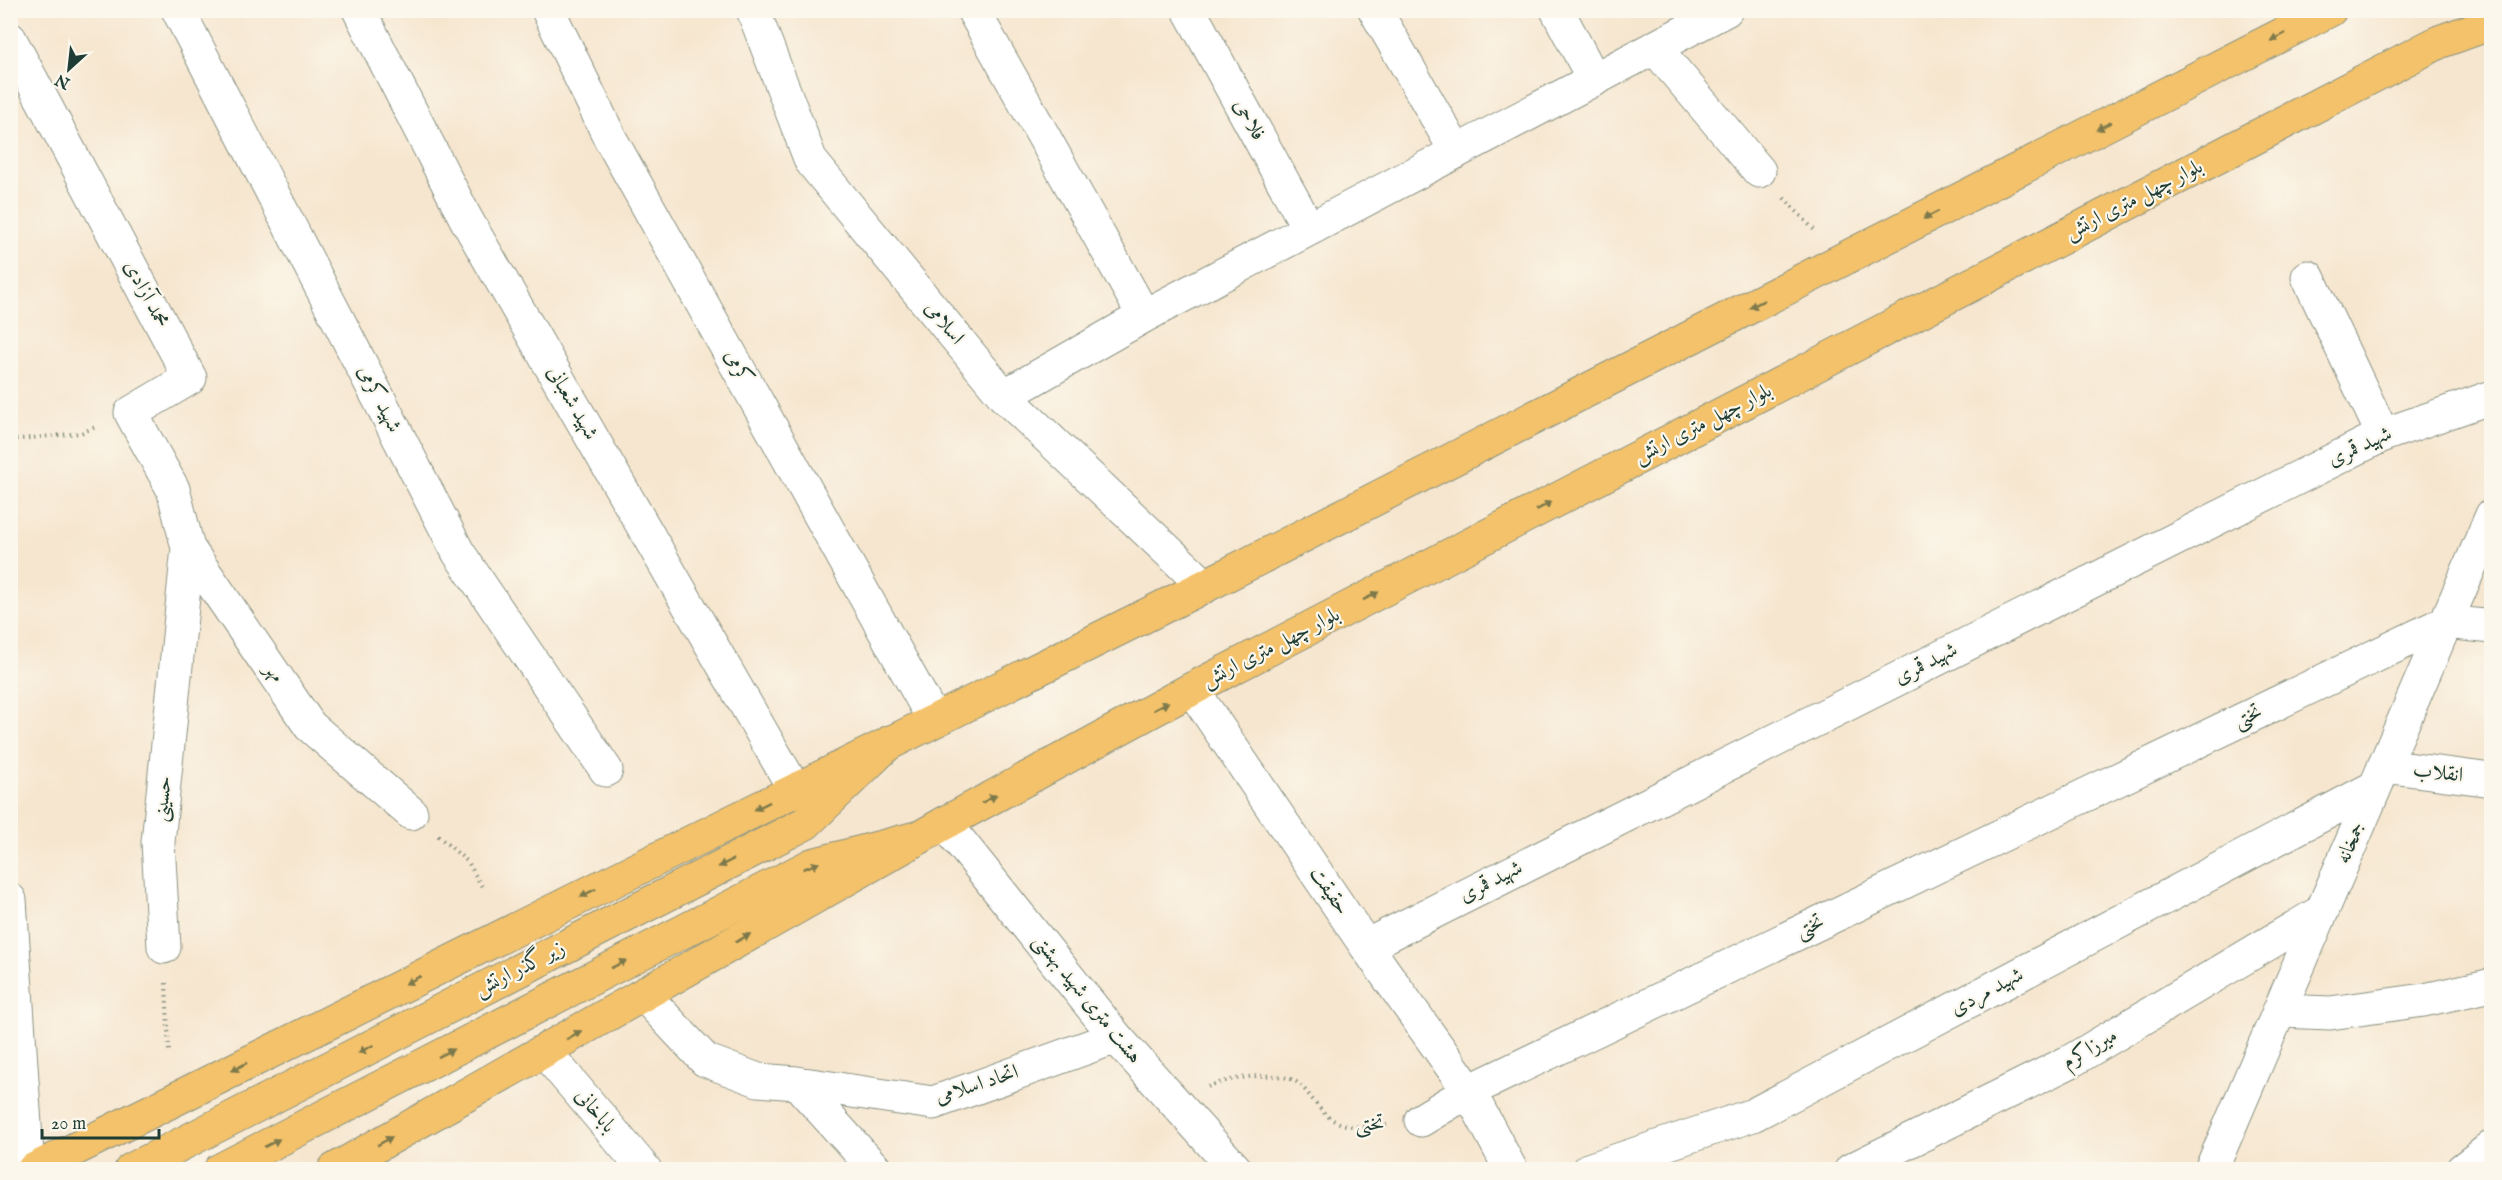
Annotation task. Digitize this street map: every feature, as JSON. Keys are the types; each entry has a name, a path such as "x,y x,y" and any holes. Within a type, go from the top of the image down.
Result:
{"main road":[{"path":"33,1170 1205,586 2330,10"},
{"name":"بلوار چهل متری ارتش","path":"932,830 1192,689 2439,42 2492,23"},
{"name":"زیر گذر ارتش","path":"131,1170 806,823 890,742"},
{"path":"334,1170 932,830"},
{"name":"زیر گذر ارتش","path":"220,1170 812,865 932,830"}],"street":[{"name":"شهید کرمی","path":"178,10 458,552 606,770"},
{"name":"شهید شعبانی","path":"359,10 466,219 795,789"},
{"name":"کرمی","path":"548,10 610,138 934,720"},
{"name":"اسلامی","path":"753,10 812,162 1004,396 1205,586"},
{"path":"973,10 1144,316"},
{"name":"فلاحی","path":"1188,10 1309,229"},
{"path":"1375,10 1456,151"},
{"path":"1557,10 1594,80"},
{"path":"1004,396 1144,316 1726,10"},
{"name":"محمد آزادی","path":"10,39 190,378 130,413"},
{"path":"1655,48 1759,171"},
{"path":"2308,277 2383,435"},
{"name":"شهید قمری","path":"1366,946 2383,435 2492,397"},
{"name":"مهر","path":"130,413 173,489 188,548 310,726 411,813"},
{"name":"جمخانه","path":"2211,1170 2492,515"},
{"name":"حسینی","path":"164,947 158,842 188,548"},
{"path":"2446,622 2492,627"},
{"name":"تختی","path":"1421,1120 1469,1091 2446,622"},
{"name":"حقیقت","path":"1192,689 1366,946 1469,1091 1510,1170"},
{"name":"انقلاب","path":"2380,777 2492,780"},
{"name":"شهید مردی","path":"1588,1170 1753,1115 2380,777"},
{"name":"هشت متری شهید بهشتی","path":"932,830 1236,1170"},
{"path":"10,900 28,1170"},
{"name":"میرزاکرم","path":"1851,1170 2071,1061 2321,912"},
{"path":"2279,1011 2330,1013 2424,1000 2492,985"},
{"name":"اتحاد اسلامی","path":"644,995 705,1060 758,1080 797,1083 933,1103 1116,1036"},
{"name":"باباخانی","path":"545,1052 645,1170"},
{"path":"797,1083 876,1170"},
{"path":"2462,1170 2492,1147"}],"path":[{"path":"1759,171 1843,261"},
{"path":"10,440 81,433 130,413"},
{"path":"411,813 468,862 482,887"},
{"path":"164,947 169,1052"},
{"name":"تختی","path":"1175,1104 1218,1083 1259,1075 1296,1081 1333,1120 1364,1128 1421,1120"}]}
